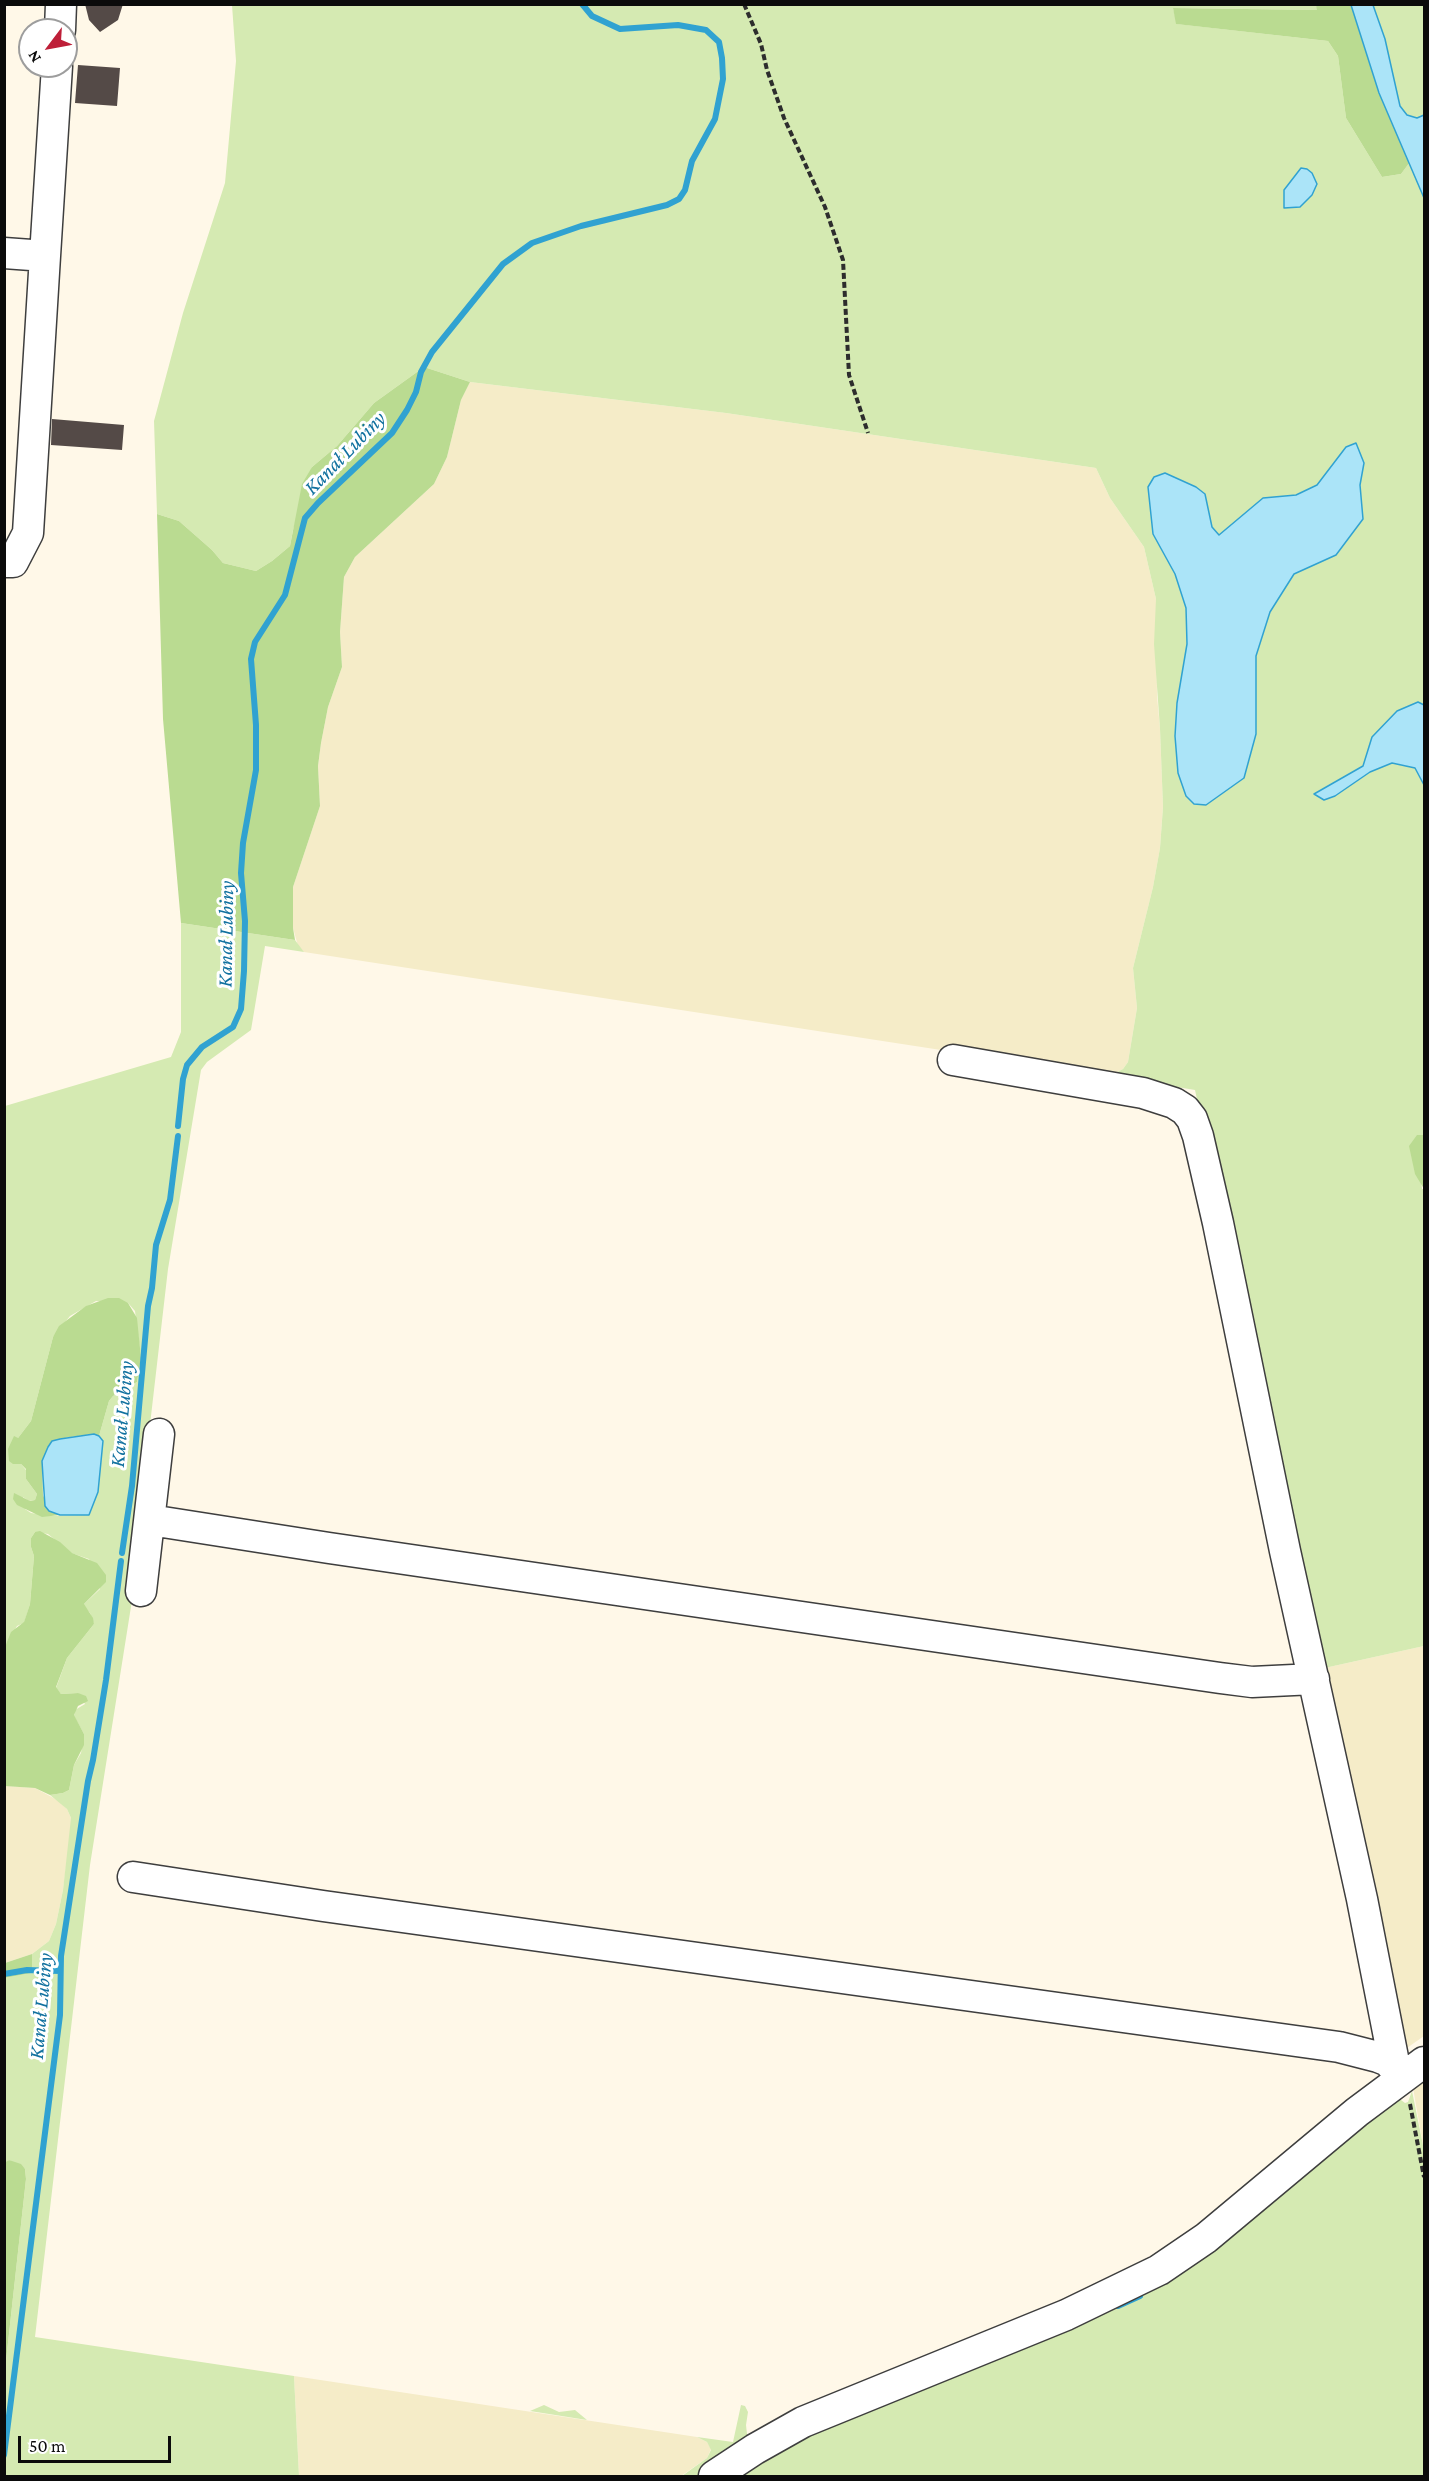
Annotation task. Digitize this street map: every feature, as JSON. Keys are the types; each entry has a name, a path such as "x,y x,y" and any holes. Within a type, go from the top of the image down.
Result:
{"street":[{"path":"4,562 13,562 28,533 56,78"},
{"path":"4,253 45,256"},
{"path":"953,1060 1143,1092 1174,1103 1185,1110 1191,1119 1198,1136 1218,1223 1285,1551 1364,1910 1405,2072"},
{"path":"1185,1088 1191,1119"},
{"path":"141,1591 159,1434"},
{"path":"150,1520 1220,1678 1252,1682 1314,1679"},
{"path":"133,1877 323,1906 1339,2047 1378,2057 1405,2072"},
{"path":"714,2476 755,2449 803,2422 1066,2314 1159,2270 1206,2238 1405,2072"}],"path":[{"path":"744,4 761,44 767,70 784,118 825,207 843,260 849,375 868,433"},
{"path":"1405,2072 1425,2178"}],"shaded area":[{"path":"470,382 726,413 1096,468 1110,498 1144,547 1156,599 1157,696 1163,807 1160,848 1153,887 1133,968 1137,1008 1128,1062 1123,1069 1110,1076 304,952 298,946 293,928 293,887 320,806 318,766 321,743 328,707 342,667 340,632 344,577 355,557 434,484 447,457 461,400"},
{"path":"1424,1646 1424,2036 1404,2050 1320,1669"},
{"path":"5,1786 35,1788 59,1801 67,1809 71,1818 71,1829 63,1890 56,1924 49,1941 32,1954 5,1963"},
{"path":"1424,2070 1424,2151 1412,2082"},
{"path":"294,2376 697,2437 707,2442 711,2449 707,2458 681,2476 299,2476"}],"green space":[{"path":"232,5 1316,5 1318,10 1173,8 1177,24 1328,41 1338,56 1346,118 1382,177 1401,174 1410,162 1424,198 1424,705 1418,702 1372,737 1363,766 1324,799 1335,796 1370,772 1392,763 1415,768 1424,785 1424,1135 1417,1135 1422,1189 1424,1189 1424,1646 1320,1669 1195,1090 1110,1076 1123,1069 1128,1062 1137,1008 1133,968 1153,887 1160,848 1163,807 1154,644 1156,599 1144,547 1110,498 1096,468 726,413 470,382 424,367 374,403 337,446 312,467 290,546 256,571 223,563 212,550 179,521 157,514 154,421 183,313 225,183 236,61","holes":["1346,447 1364,463 1360,485 1363,519 1336,555 1294,574 1270,612 1256,656 1256,734 1194,804 1186,796 1178,773 1175,736 1177,703 1187,644 1186,608 1175,574 1153,534 1165,473 1196,487 1205,494 1212,527 1219,535 1263,498 1296,495 1317,485"]},
{"path":"1316,5 1351,5 1379,93 1410,162 1401,174 1382,177 1346,118 1338,56 1328,41 1176,24 1173,8 1317,10"},
{"path":"1373,5 1424,5 1424,115 1417,118 1406,115 1400,106 1385,39"},
{"path":"424,367 470,382 461,400 447,457 434,484 355,557 344,577 340,632 342,667 328,707 321,743 318,766 320,806 293,887 295,940 181,923 163,719 157,514 179,521 212,550 223,563 256,571 290,546 302,484 312,467 337,446 374,403"},
{"path":"181,923 295,940 304,952 265,946 251,1030 207,1062 201,1070 168,1269 140,1511 133,1594 90,1865 35,2337 294,2376 299,2476 5,2476 5,2370 26,2179 25,2169 9,2160 5,2163 5,1978 32,1973 32,1954 49,1941 56,1924 63,1890 71,1818 67,1809 50,1795 69,1790 74,1765 81,1753 84,1734 74,1716 75,1710 85,1704 78,1693 61,1694 56,1688 67,1658 94,1624 90,1613 83,1605 100,1589 89,1559 71,1553 48,1534 35,1532 31,1538 34,1556 30,1604 24,1623 17,1626 5,1647 5,1106 171,1057 181,1032","holes":["96,1301 128,1303 135,1311 141,1358 137,1382 113,1396 109,1401 99,1436 103,1441 98,1492 89,1515 52,1516 31,1513 25,1509 23,1497 29,1501 35,1500 37,1494 26,1479 26,1470 21,1464 13,1464 18,1438 31,1421 53,1337 70,1316"]},
{"path":"1417,1135 1424,1135 1424,1189 1415,1174 1409,1146"},
{"path":"108,1298 119,1298 128,1303 137,1318 141,1358 137,1382 113,1396 109,1401 99,1436 94,1434 60,1439 48,1447 42,1461 43,1495 49,1511 60,1515 42,1517 17,1505 13,1499 14,1493 30,1501 35,1500 37,1494 26,1479 26,1469 21,1464 13,1464 9,1461 8,1449 14,1436 18,1438 31,1421 53,1337 59,1326 86,1306"},
{"path":"40,1531 60,1542 72,1553 97,1563 106,1575 106,1582 84,1604 94,1624 67,1658 56,1687 61,1694 78,1693 86,1696 88,1701 78,1706 74,1715 84,1734 84,1745 74,1765 69,1790 50,1795 35,1788 4,1786 5,1647 11,1632 24,1622 30,1604 34,1556 31,1538 35,1532"},
{"path":"32,1954 32,1973 5,1978 5,1963"},
{"path":"1412,2091 1424,2150 1424,2476 721,2476 775,2443 1038,2333 1400,2093 1401,2100 1408,2102"},
{"path":"9,2160 21,2164 25,2169 26,2179 5,2370 4,2163"},
{"path":"544,2405 559,2412 575,2410 587,2420 530,2411"},
{"path":"741,2405 745,2406 748,2412 746,2425 748,2443 704,2476 682,2476 707,2458 711,2450 707,2442 697,2437 733,2442"}],"water":[{"path":"1351,5 1373,5 1385,39 1400,106 1407,115 1417,118 1424,115 1424,198 1379,93"},
{"path":"1301,168 1312,173 1317,184 1312,195 1300,207 1284,208 1284,190"},
{"path":"1356,443 1364,463 1360,485 1363,519 1336,555 1294,574 1270,612 1256,656 1256,734 1244,778 1206,805 1194,804 1186,796 1178,773 1175,736 1177,703 1187,644 1186,608 1175,574 1153,534 1148,487 1154,477 1165,473 1196,487 1205,494 1212,527 1219,535 1263,498 1296,495 1317,485 1346,447"},
{"path":"1418,702 1424,705 1424,785 1415,768 1392,763 1370,772 1335,796 1324,800 1314,794 1363,766 1372,737 1397,711"},
{"path":"94,1434 103,1441 98,1492 89,1515 60,1515 49,1511 45,1506 42,1461 48,1447 52,1441"}],"building":[{"path":"85,4 123,4 118,20 100,32 89,20"},
{"path":"78,65 120,68 117,106 75,103"},
{"path":"52,419 124,425 122,450 51,445"}],"waterway":[{"name":"Kanał Lubiny","path":"178,1126 183,1079 187,1065 202,1047 233,1027 241,1009 245,921 241,873 243,843 256,770 256,725 251,659 255,642 285,595 305,518 392,433 416,392 421,372 432,352 503,264 532,243 581,226 667,205 679,199 685,190 692,161 715,119 723,79 722,58 719,42 706,30 678,25 620,29 592,16 582,4"},
{"name":"Kanał Lubiny","path":"122,1553 132,1486 148,1306 156,1245 170,1200 178,1136"},
{"name":"Kanał Lubiny","path":"4,2455 60,2015 61,1956 106,1680 121,1561"},
{"path":"4,1974 27,1970 60,1971"},
{"path":"1118,2306 1140,2296"}]}
